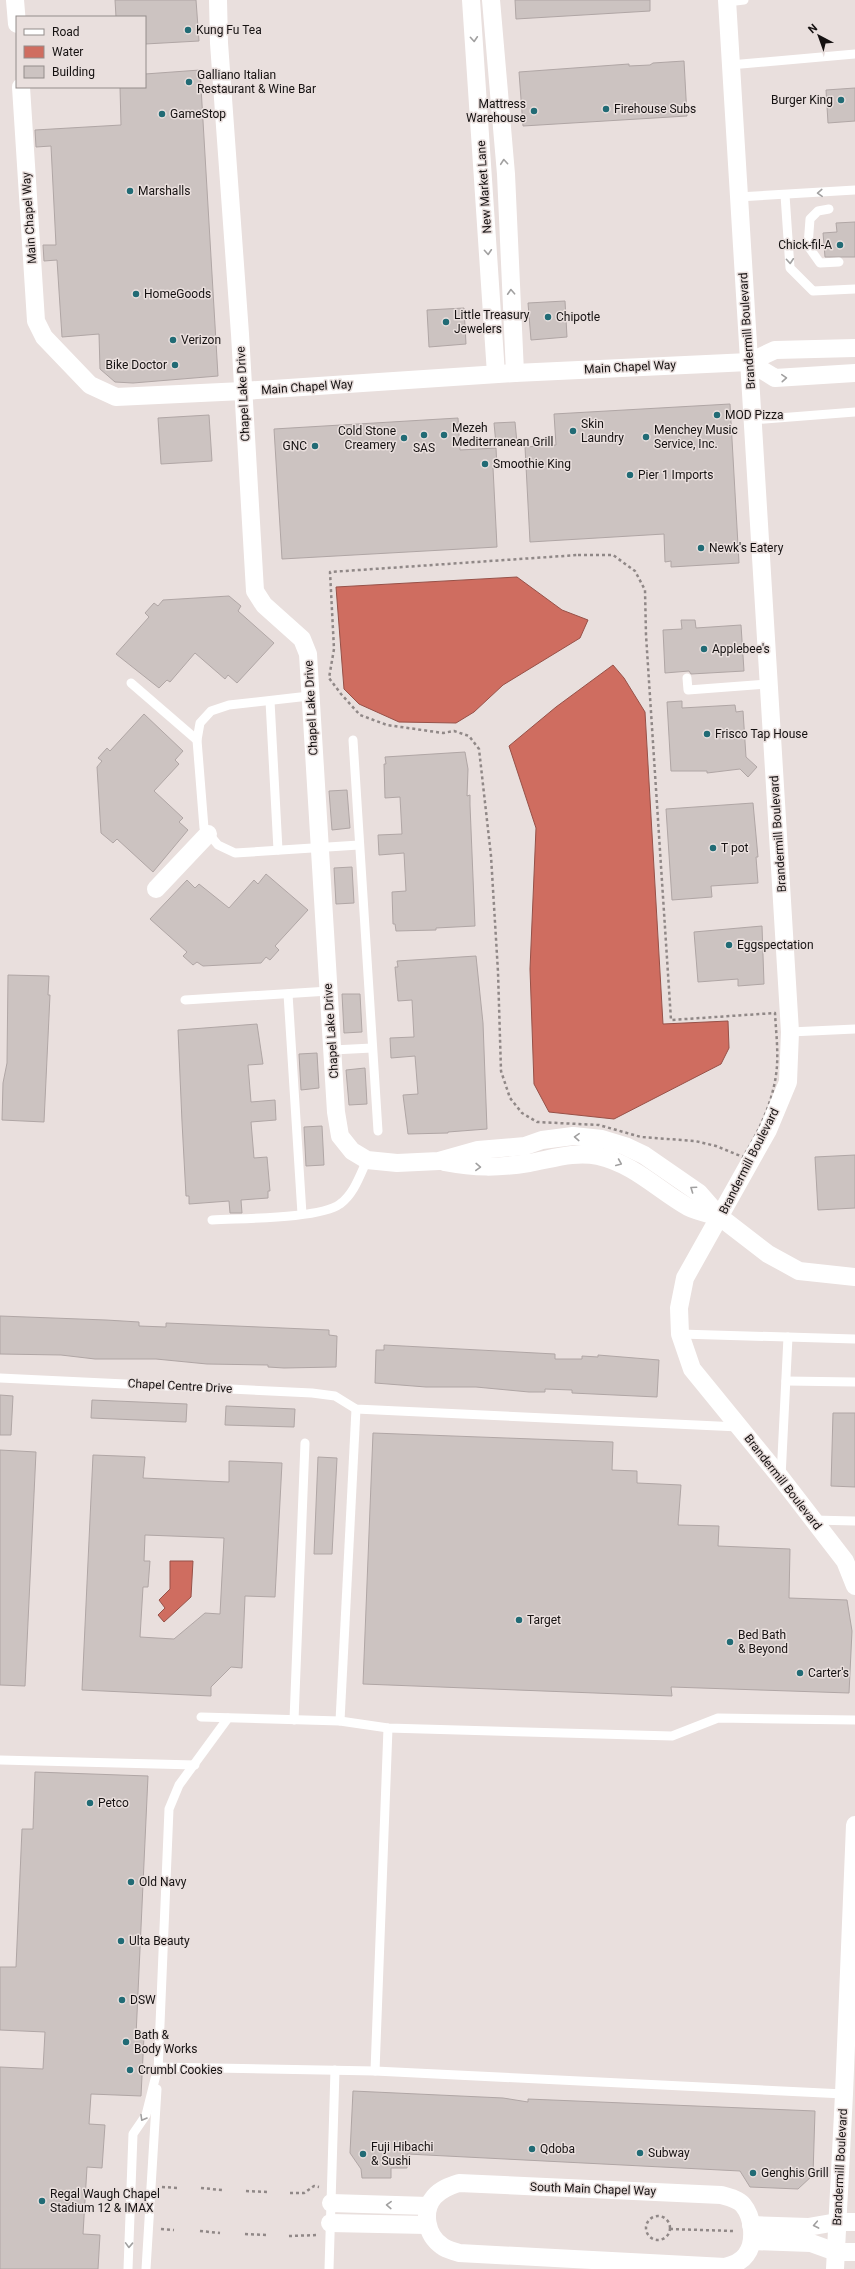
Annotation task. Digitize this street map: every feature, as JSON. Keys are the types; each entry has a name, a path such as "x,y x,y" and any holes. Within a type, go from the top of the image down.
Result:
{"street":[{"path":"16,0 17,16"},
{"name":"Chapel Lake Drive","path":"218,0 219,43 255,591 264,605 302,639 308,654 309,696 321,848 336,1112 340,1136 352,1151 367,1160 397,1163 440,1161 478,1150 525,1146 542,1140 573,1136 602,1139 625,1146 644,1155 699,1193 720,1218 768,1254 799,1271 855,1277"},
{"name":"New Market Lane","path":"471,0 496,374"},
{"name":"New Market Lane","path":"491,0 506,174 515,373"},
{"name":"Brandermill Boulevard","path":"732,1 730,66 790,1032 788,1082 768,1130 686,1278 679,1308 680,1334 692,1370 781,1478 845,1561 853,1578"},
{"name":"Main Chapel Way","path":"21,88 36,321 44,337 90,385 116,397 243,391 496,374 749,362 775,350 855,348"},
{"path":"749,362 775,378 855,373"},
{"path":"156,889 208,834"},
{"name":"Brandermill Boulevard","path":"835,2260 844,2094 851,2035 855,1825"},
{"name":"South Main Chapel Way","path":"428,2206 434,2196 445,2188 459,2184 721,2195 733,2199 743,2205 751,2233"},
{"path":"331,2203 428,2206 427,2225 432,2237 442,2247 466,2254 725,2266 736,2264 746,2255 751,2233"},
{"path":"751,2233 808,2227 837,2222 855,2222"},
{"path":"324,2229 427,2225"},
{"path":"751,2233 811,2243 835,2260 855,2252"}],"lane":[{"path":"730,66 855,54"},
{"path":"738,197 855,190"},
{"path":"785,195 790,268 813,291 855,290"},
{"path":"829,209 818,211 810,219 808,246 820,263 839,262"},
{"path":"752,420 855,412"},
{"path":"687,678 688,690 768,684"},
{"path":"131,683 197,740"},
{"path":"309,696 229,705 212,711 200,723 197,740 204,828 218,845 235,853 359,845"},
{"path":"270,701 278,850"},
{"path":"353,740 378,1131"},
{"path":"185,1000 329,991"},
{"path":"288,994 302,1214"},
{"path":"790,1032 855,1029"},
{"path":"333,1050 372,1048"},
{"path":"212,1220 324,1212 341,1204 354,1189 367,1160"},
{"path":"680,1334 855,1339"},
{"path":"781,1478 788,1337"},
{"name":"Chapel Centre Drive","path":"0,1378 312,1392 335,1396 356,1409"},
{"path":"786,1380 855,1382"},
{"path":"340,1721 356,1409 739,1427"},
{"path":"294,1720 305,1443"},
{"path":"813,1520 855,1521"},
{"path":"201,1717 340,1721 388,1728 672,1736 718,1718 855,1720"},
{"path":"146,2269 158,2067 169,1810 178,1785 228,1718"},
{"path":"375,2071 388,1728"},
{"path":"0,1760 194,1765"},
{"path":"158,2067 375,2071 844,2094"},
{"path":"128,2269 133,2134 146,2115 158,2067"},
{"path":"329,2269 324,2229 331,2203 336,2070"}],"path":[{"path":"578,555 612,555 635,571 645,590 646,634 670,1020 775,1013 776,1074 771,1098 753,1141 743,1157 738,1155 716,1146 695,1141 641,1137 600,1125 537,1122 522,1113 510,1098 501,1071 498,972 491,856 479,749 469,736 454,730 443,733 387,725 360,714 341,694 329,678 334,649 330,572 578,555"},
{"path":"290,2193 304,2193 314,2186 322,2187"},
{"path":"162,2187 179,2188"},
{"path":"201,2188 222,2190"},
{"path":"246,2191 269,2192"},
{"path":"658,2216 668,2221 670,2229 667,2236 660,2240 650,2236 646,2229 651,2219 658,2216"},
{"path":"157,2229 174,2230"},
{"path":"289,2236 324,2229"},
{"path":"670,2229 733,2231"},
{"path":"200,2231 220,2233"},
{"path":"245,2234 267,2235"}],"water":[{"path":"517,577 562,610 588,620 580,638 503,685 474,712 456,723 399,722 359,704 344,689 336,587"},
{"path":"613,665 624,678 645,712 663,1024 728,1021 729,1048 721,1064 614,1119 549,1112 534,1084 530,969 536,828 509,746 556,707"},
{"path":"170,1561 193,1561 191,1597 164,1622 158,1615 165,1608 159,1600 170,1589"}],"building":[{"path":"115,0 196,0 199,41 146,44 146,16 116,16"},
{"path":"515,0 650,0 650,11 516,19"},
{"path":"684,61 687,116 523,126 519,72 629,64 629,66 650,65 653,63"},
{"path":"200,70 218,376 133,383 115,382 100,369 99,334 62,337 57,260 44,261 43,245 56,245 51,146 36,147 35,130 121,125 120,88 146,88 146,74"},
{"name":"Burger King","path":"855,88 855,121 828,123 826,90"},
{"name":"Chick-fil-A","path":"855,222 855,257 825,257 823,233 837,232 836,223"},
{"name":"Chipotle","path":"565,301 567,337 531,340 528,303"},
{"name":"Little Treasury Jewelers","path":"464,308 466,344 429,347 427,310"},
{"name":"Pier 1 Imports","path":"730,404 739,563 671,567 671,561 665,562 664,534 530,542 525,447 556,445 554,414"},
{"path":"209,415 212,461 161,464 158,418"},
{"path":"458,418 460,450 496,448 497,468 493,468 497,547 282,559 274,429"},
{"path":"515,422 517,443 496,444 494,423"},
{"path":"229,596 241,606 238,611 274,643 237,683 228,675 225,679 195,653 170,682 167,680 159,688 116,654 149,617 145,613 154,603 158,606 163,600"},
{"name":"Applebee's","path":"681,620 695,620 696,628 741,625 744,671 691,674 689,671 665,673 663,630 682,629"},
{"name":"Frisco Tap House","path":"682,701 682,708 735,705 736,712 743,711 746,757 757,767 748,777 740,769 707,773 707,771 671,771 667,702"},
{"path":"144,714 183,751 175,760 179,764 154,791 183,818 179,822 188,830 153,872 117,839 113,843 101,833 97,767 102,761 98,758 107,748 110,751"},
{"path":"465,752 468,769 467,796 470,795 475,926 436,928 436,930 396,931 395,924 393,924 392,892 406,891 404,853 379,855 378,835 402,834 400,797 385,798 385,757"},
{"path":"347,790 350,828 332,830 329,791"},
{"name":"T pot","path":"753,803 758,857 756,857 758,883 711,886 712,897 672,900 666,809"},
{"path":"352,867 354,903 336,904 334,868"},
{"path":"266,874 308,910 275,946 279,950 270,960 266,957 261,963 203,966 197,962 193,965 183,956 187,952 150,919 187,880 195,888 199,884 229,908 254,880 258,884"},
{"name":"Eggspectation","path":"762,926 764,984 738,986 738,979 698,982 694,932"},
{"path":"476,956 483,1023 487,1129 448,1133 408,1134 403,1095 418,1094 415,1056 391,1058 390,1038 414,1037 412,1000 398,1001 395,967 398,967 397,961"},
{"path":"8,975 49,976 48,995 50,995 44,1122 2,1120 3,1083 7,1063"},
{"path":"342,994 360,994 362,1032 344,1033"},
{"path":"257,1024 263,1064 248,1065 251,1102 275,1100 276,1120 251,1122 254,1158 267,1157 270,1191 268,1191 268,1198 241,1200 242,1213 230,1213 229,1201 189,1204 189,1196 186,1196 178,1030"},
{"path":"317,1053 319,1088 301,1090 299,1054"},
{"path":"365,1068 367,1104 349,1105 346,1070"},
{"path":"322,1126 324,1165 306,1166 304,1127"},
{"path":"855,1155 855,1208 818,1210 815,1157"},
{"path":"0,1316 139,1322 139,1326 166,1327 166,1323 329,1330 329,1335 337,1336 336,1367 284,1368 268,1367 268,1365 207,1364 156,1359 95,1359 61,1355 0,1354"},
{"path":"384,1345 555,1354 555,1359 582,1359 582,1356 598,1357 598,1355 659,1360 657,1397 572,1393 572,1390 545,1389 545,1392 529,1392 476,1387 426,1387 375,1383 376,1350 384,1350"},
{"path":"0,1395 13,1396 11,1435 0,1435"},
{"path":"92,1400 187,1404 186,1422 91,1418"},
{"path":"226,1406 295,1409 294,1427 225,1425"},
{"path":"833,1413 855,1413 855,1487 831,1486"},
{"name":"Target","path":"373,1433 613,1442 612,1470 637,1471 637,1483 681,1485 678,1525 719,1526 718,1546 790,1549 789,1598 847,1600 852,1631 849,1693 671,1687 672,1696 363,1684"},
{"path":"0,1450 36,1452 25,1686 0,1685"},
{"path":"93,1455 145,1457 143,1478 229,1482 229,1461 282,1463 275,1597 245,1596 242,1668 231,1667 211,1687 211,1696 82,1690","holes":["145,1535 224,1538 220,1614 205,1613 174,1639 140,1637 143,1587 148,1587 150,1561 144,1561"]},
{"path":"318,1457 337,1458 332,1554 314,1554"},
{"path":"35,1772 148,1776 136,2036 144,2036 141,2096 91,2094 89,2124 105,2125 102,2168 87,2167 83,2234 100,2235 98,2269 0,2269 0,2067 43,2069 45,2032 0,2030 0,1967 16,1967 22,1829 33,1829"},
{"path":"353,2091 503,2098 528,2102 528,2099 815,2111 813,2175 798,2189 750,2187 740,2171 407,2154 407,2168 391,2168 391,2178 362,2178 361,2169 350,2153"}],"place":[{"name":"Kung Fu Tea","path":"188,30"},
{"name":"Galliano Italian Restaurant & Wine Bar","path":"189,82"},
{"name":"Burger King","path":"841,100"},
{"name":"Firehouse Subs","path":"606,109"},
{"name":"Mattress Warehouse","path":"534,111"},
{"name":"GameStop","path":"162,114"},
{"name":"Marshalls","path":"130,191"},
{"name":"Chick-fil-A","path":"840,245"},
{"name":"HomeGoods","path":"136,294"},
{"name":"Chipotle","path":"548,317"},
{"name":"Little Treasury Jewelers","path":"446,322"},
{"name":"Verizon","path":"173,340"},
{"name":"Bike Doctor","path":"175,365"},
{"name":"MOD Pizza","path":"717,415"},
{"name":"Skin Laundry","path":"573,431"},
{"name":"SAS","path":"424,435"},
{"name":"Mezeh Mediterranean Grill","path":"444,435"},
{"name":"Menchey Music Service, Inc.","path":"646,437"},
{"name":"Cold Stone Creamery","path":"404,438"},
{"name":"GNC","path":"315,446"},
{"name":"Smoothie King","path":"485,464"},
{"name":"Pier 1 Imports","path":"630,475"},
{"name":"Newk's Eatery","path":"701,548"},
{"name":"Applebee's","path":"704,649"},
{"name":"Frisco Tap House","path":"707,734"},
{"name":"T pot","path":"713,848"},
{"name":"Eggspectation","path":"729,945"},
{"name":"Target","path":"519,1620"},
{"name":"Bed Bath & Beyond","path":"730,1642"},
{"name":"Carter's","path":"800,1673"},
{"name":"Petco","path":"90,1803"},
{"name":"Old Navy","path":"131,1882"},
{"name":"Ulta Beauty","path":"121,1941"},
{"name":"DSW","path":"122,2000"},
{"name":"Bath & Body Works","path":"126,2042"},
{"name":"Crumbl Cookies","path":"130,2070"},
{"name":"Qdoba","path":"532,2149"},
{"name":"Subway","path":"640,2153"},
{"name":"Fuji Hibachi & Sushi","path":"363,2154"},
{"name":"Genghis Grill","path":"753,2173"},
{"name":"Regal Waugh Chapel Stadium 12 & IMAX","path":"42,2201"}]}
